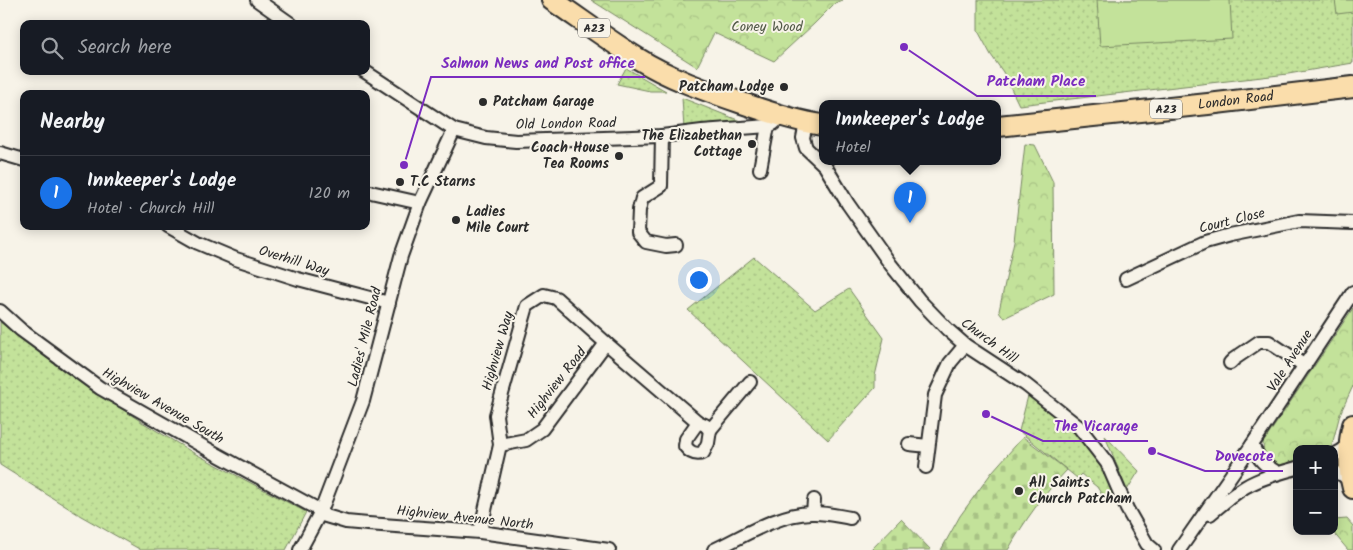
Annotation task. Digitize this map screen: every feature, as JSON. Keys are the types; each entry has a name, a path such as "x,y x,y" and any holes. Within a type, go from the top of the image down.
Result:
{"highway":[{"name":"A23","path":"552,0 636,58 655,68 775,121 814,124"},
{"name":"London Road","path":"1001,126 1353,87"},
{"path":"1352,486 1342,451 1353,425"}],"street":[{"path":"257,0 285,20"},
{"name":"Old London Road","path":"370,75 454,130 486,138 516,142 662,136 775,121"},
{"path":"760,169 775,121"},
{"name":"Church Hill","path":"814,124 803,138 806,148 819,161"},
{"name":"Ladies' Mile Road","path":"300,550 320,513 364,401 401,256 420,203 454,130"},
{"path":"662,136 661,186 642,198 639,210 638,232 646,242 666,246 676,245"},
{"path":"0,153 20,159"},
{"name":"Church Hill","path":"823,165 890,264 920,302 965,345 1026,385 1079,427 1106,463 1127,510 1147,544 1154,550"},
{"path":"370,192 420,203"},
{"name":"Court Close","path":"1126,279 1205,242 1230,235 1299,221 1353,223"},
{"name":"Overhill Way","path":"175,230 198,244 236,259 298,279 388,304"},
{"name":"Vale Avenue","path":"1179,550 1252,445 1353,292"},
{"name":"Highview Way","path":"480,532 500,445 496,415 527,306 544,295 556,298 698,422 710,430"},
{"name":"Highview Avenue South","path":"0,311 21,330 100,388 320,513"},
{"path":"1230,364 1259,342 1269,342 1305,366"},
{"name":"Highview Road","path":"500,445 526,440 542,429 606,343"},
{"path":"926,467 935,395 950,363 965,345"},
{"path":"698,422 686,439 685,446 689,451 696,454 703,453 708,443 710,430 750,382"},
{"path":"909,444 928,446"},
{"path":"1252,445 1258,458 1266,466 1278,473"},
{"name":"Vale Avenue","path":"1192,531 1220,505 1245,487 1278,473 1293,469"},
{"path":"1338,474 1342,475 1352,486"},
{"path":"714,550 771,523 798,514 814,506 850,518"},
{"name":"Highview Avenue North","path":"320,513 346,522 480,532 609,550"}],"green space":[{"name":"Coney Wood","path":"591,0 843,0 835,3 774,61 714,33 697,67"},
{"path":"978,0 1353,0 1353,63 1288,74 1019,105 1003,72 978,31"},
{"path":"1097,0 1230,0 1232,39 1100,46"},
{"path":"1335,0 1353,0 1353,12 1337,14"},
{"path":"626,68 666,91 650,91 617,84"},
{"path":"682,98 743,122 684,129"},
{"path":"1025,144 1035,145 1053,182 1054,294 1004,318 999,311 1014,241"},
{"path":"754,257 815,310 849,289 884,338 875,376 875,388 828,440 688,310"},
{"path":"1353,308 1353,386 1340,414 1332,445 1293,445 1293,461 1277,466 1266,457 1263,443"},
{"path":"0,322 65,372 142,422 192,452 306,512 286,550 141,550 81,516 0,465"},
{"path":"1029,392 1074,430 1092,450 1102,466 1116,501 1108,504 1097,487 1081,474 1077,478 1019,431"},
{"path":"1105,436 1139,471 1127,490"},
{"path":"1023,437 1067,470 1035,508 1008,550 941,550 960,516 992,472"},
{"path":"901,519 931,550 871,550"},
{"path":"1347,519 1353,526 1353,550 1348,550 1335,535 1338,535 1338,520"}],"place":[{"name":"Patcham Place","path":"904,47"},
{"name":"Patcham Lodge","path":"784,87"},
{"name":"Patcham Garage","path":"483,102"},
{"name":"The Elizabethan Cottage","path":"752,144"},
{"name":"Coach House Tea Rooms","path":"619,156"},
{"name":"Salmon News and Post office","path":"404,165"},
{"name":"T.C Starns","path":"400,182"},
{"name":"Ladies Mile Court","path":"456,220"},
{"name":"Innkeeper's Lodge","path":"910,223"},
{"name":"The Vicarage","path":"986,414"},
{"name":"Dovecote","path":"1152,451"},
{"name":"All Saints Church Patcham","path":"1019,491"}]}
